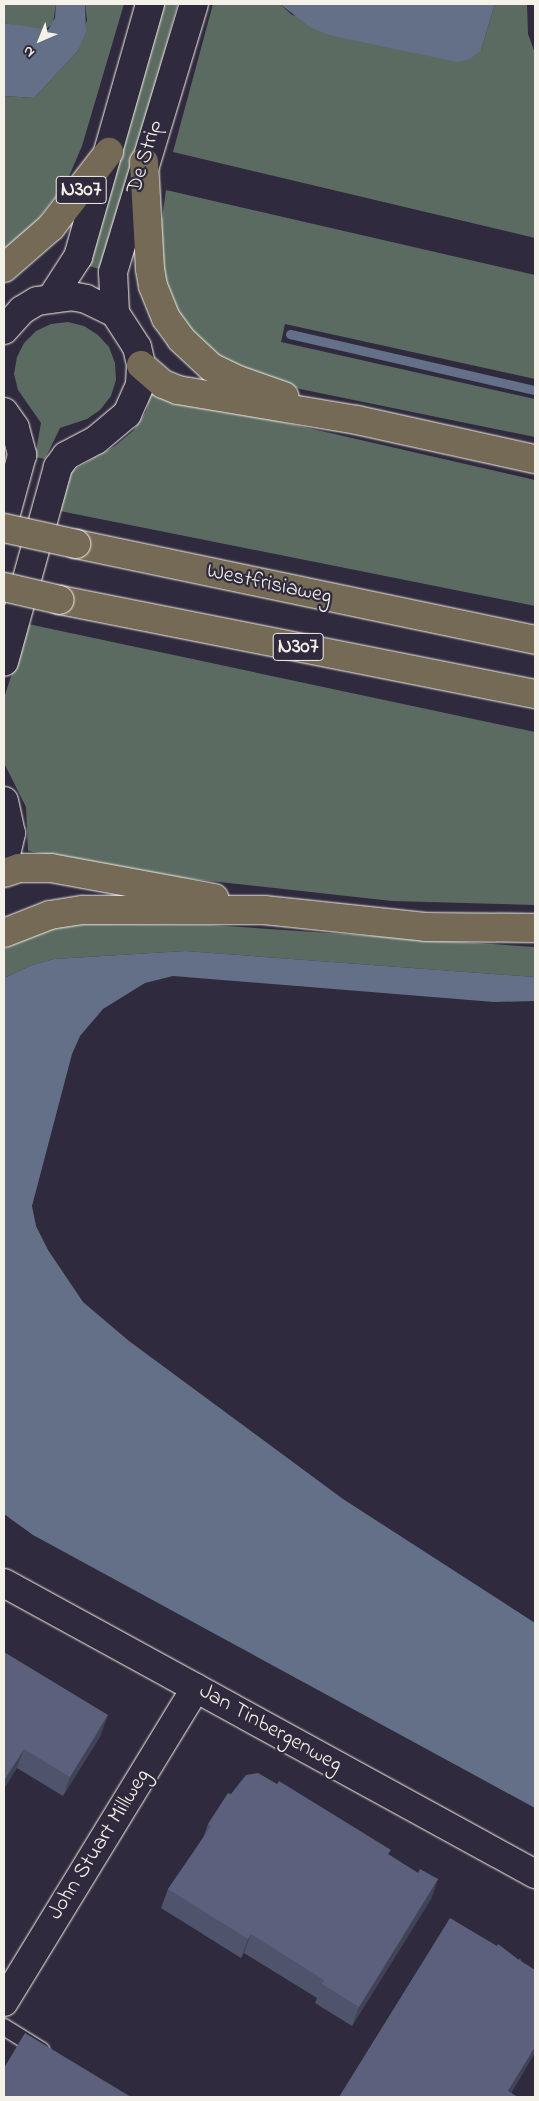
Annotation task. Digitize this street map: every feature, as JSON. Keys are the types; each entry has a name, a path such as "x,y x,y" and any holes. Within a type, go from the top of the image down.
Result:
{"highway":[{"name":"N307","path":"4,268 51,228 109,152"},
{"path":"144,162 146,223 153,286 172,329 189,348 221,372 357,420"},
{"path":"142,365 163,384 178,390 357,420 535,459"},
{"name":"Westfrisiaweg","path":"4,528 535,640"},
{"name":"N307","path":"4,587 60,600 535,694"},
{"path":"4,873 19,868 51,868 264,910 425,927 535,928"},
{"path":"4,933 68,910 264,910"}],"street":[{"name":"De Strip","path":"52,297 78,257 150,4"},
{"name":"De Strip","path":"115,313 113,272 144,162 194,4"},
{"path":"4,330 22,310 52,297 86,299 115,313 137,348 142,365 140,385 127,414 96,440 66,456 58,468 4,662"},
{"path":"4,412 15,428 22,455 4,521"},
{"path":"4,801 11,834 4,864"},
{"name":"Jan Tinbergenweg","path":"4,1583 535,1874"},
{"name":"John Stuart Millweg","path":"4,2002 196,1688"}],"lane":[{"path":"4,2027 52,2057"}],"green space":[{"path":"4,4 56,4 53,24 43,31 4,23"},
{"path":"85,4 124,4 82,146 67,181 35,224 4,254 4,96 34,98 77,52 87,20"},
{"path":"160,4 178,4 103,270 85,265"},
{"path":"213,4 280,4 292,15 481,50 495,4 527,4 528,34 535,53 535,238 173,152"},
{"path":"166,190 535,275 535,379 285,324 281,342 535,399 535,437 300,389 228,365 200,340 179,314 162,271 160,233"},
{"path":"68,322 84,326 98,335 109,347 115,363 116,380 111,396 100,410 87,419 60,428 45,459 35,457 41,423 18,390 14,374 17,357 24,343 36,331 51,324"},
{"path":"151,392 535,480 535,606 55,510 68,473 115,446 133,431 146,412"},
{"path":"28,624 535,732 535,905 392,901 174,877 28,851 26,807 4,763 4,698"},
{"path":"69,924 211,925 535,947 535,977 185,951 54,959 32,965 4,978 4,949 36,933"}],"water":[{"path":"56,4 85,4 86,32 77,52 34,98 4,96 4,23 48,30 55,18"},
{"path":"280,4 495,4 481,50 470,59 457,62 329,35 310,27"},
{"path":"185,951 535,977 535,1001 494,1002 173,976 145,983 103,1009 80,1036 72,1054 32,1206 36,1226 48,1250 83,1302 129,1341 343,1499 535,1623 535,1808 33,1535 4,1514 4,978 32,965 54,959"}],"building":[{"path":"4,1652 108,1715 70,1777 24,1749 4,1781"},
{"path":"258,1773 277,1784 279,1781 391,1850 388,1854 418,1873 420,1869 438,1879 359,2007 322,1984 324,1980 251,1934 248,1939 168,1889 211,1826 208,1824 228,1793 231,1794 246,1775"},
{"path":"450,1918 497,1946 498,1944 535,1970 535,2047 508,2091 518,2097 339,2097"},
{"path":"25,2033 131,2097 4,2097 4,2068"}],"waterway":[{"path":"290,334 535,390"}]}
